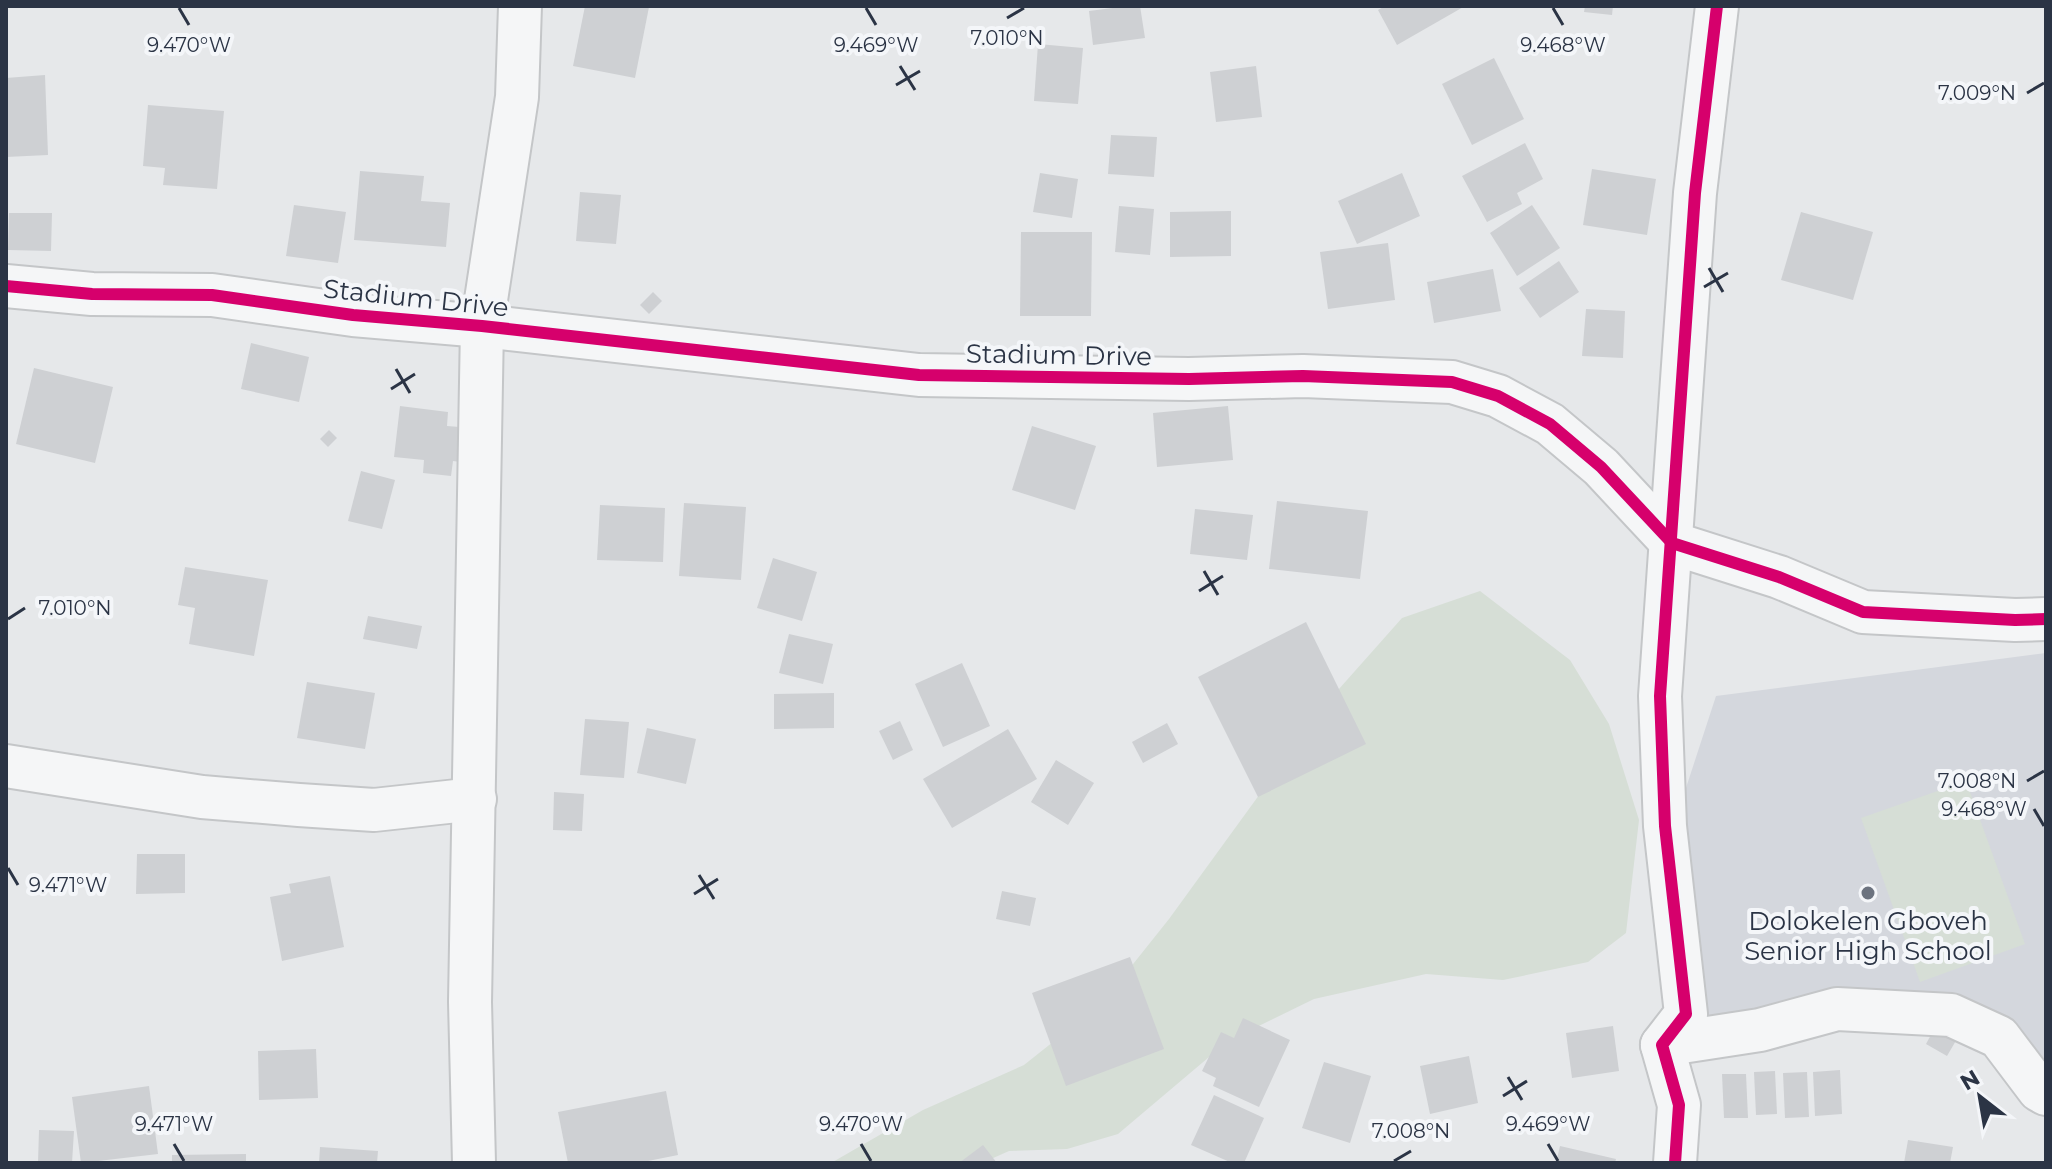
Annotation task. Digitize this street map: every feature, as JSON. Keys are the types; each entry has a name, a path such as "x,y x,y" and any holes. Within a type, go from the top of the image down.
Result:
{"street":[{"path":"474,1163 470,1002 482,326 517,97 520,6"},
{"path":"1662,1045 1686,1014 1665,826 1660,696 1695,193 1717,6"},
{"name":"Stadium Drive","path":"6,286 92,294 212,295 353,315 482,326 919,375 1189,379 1303,376 1452,382 1498,396 1550,424 1601,467 1672,543 1779,577 1863,612 2046,619"},
{"path":"6,766 202,797 299,805 374,810 475,799"},
{"path":"1662,1045 1760,1030 1837,1009 1951,1015 1999,1037 2039,1090 2046,1094"},
{"path":"1662,1045 1679,1105 1675,1163"}],"shaded area":[{"path":"1480,591 1570,660 1609,724 1639,820 1626,933 1588,962 1503,980 1426,974 1314,999 1228,1041 1118,1134 1067,1149 1009,1151 982,1163 831,1163 923,1110 1024,1065 1102,1003 1169,919 1323,707 1402,618"},
{"name":"Dolokelen Gboveh Senior High School","path":"2046,653 2046,1083 2024,1044 1924,992 1698,1017 1684,794 1716,696"},
{"path":"1966,781 2025,944 1920,982 1861,818"}],"building":[{"path":"585,6 649,7 635,78 573,66"},
{"path":"1140,6 1145,38 1093,45 1089,11"},
{"path":"1385,6 1465,6 1397,45 1378,10"},
{"path":"1585,6 1613,6 1612,15 1584,12"},
{"path":"1038,44 1083,48 1078,104 1034,101"},
{"path":"1494,58 1524,119 1472,145 1442,84"},
{"path":"1256,66 1262,117 1216,122 1210,72"},
{"path":"45,75 48,155 6,157 6,78"},
{"path":"148,105 224,111 217,189 163,185 165,168 143,166"},
{"path":"1111,135 1157,137 1154,177 1108,174"},
{"path":"1525,143 1543,179 1517,193 1522,204 1487,222 1462,176"},
{"path":"1592,169 1656,179 1647,235 1583,225"},
{"path":"360,171 424,176 421,201 450,203 446,247 354,240"},
{"path":"1040,173 1078,179 1072,218 1033,212"},
{"path":"1402,173 1420,216 1357,244 1338,201"},
{"path":"580,192 621,195 616,244 576,241"},
{"path":"294,205 346,212 338,263 286,256"},
{"path":"1532,205 1560,248 1517,276 1490,233"},
{"path":"1119,206 1154,209 1150,255 1115,252"},
{"path":"1231,211 1231,256 1170,257 1170,212"},
{"path":"1801,212 1873,232 1853,300 1781,280"},
{"path":"9,213 52,213 51,251 8,250"},
{"path":"1021,232 1092,232 1091,316 1020,316"},
{"path":"1388,243 1395,300 1328,309 1320,252"},
{"path":"1559,261 1579,292 1540,318 1519,288"},
{"path":"1493,269 1501,311 1434,323 1427,282"},
{"path":"653,292 662,301 649,314 640,305"},
{"path":"1586,309 1625,311 1623,358 1582,356"},
{"path":"251,343 309,357 299,402 241,389"},
{"path":"34,368 113,387 95,463 16,444"},
{"path":"400,406 448,412 447,426 472,428 468,463 453,461 451,476 423,473 424,460 394,457"},
{"path":"1228,406 1233,460 1157,467 1153,413"},
{"path":"1032,426 1096,446 1075,510 1012,490"},
{"path":"329,430 337,438 328,447 320,439"},
{"path":"361,471 395,480 382,529 348,521"},
{"path":"1277,501 1368,511 1360,579 1269,569"},
{"path":"684,503 746,507 741,580 679,576"},
{"path":"600,505 665,508 663,562 597,560"},
{"path":"1195,509 1253,515 1247,560 1190,554"},
{"path":"773,558 817,572 802,621 757,608"},
{"path":"185,567 268,580 254,656 189,644 195,608 178,605"},
{"path":"368,616 422,626 417,649 363,639"},
{"path":"1306,622 1366,744 1258,797 1198,677"},
{"path":"789,634 833,644 823,684 779,673"},
{"path":"962,663 990,726 943,747 915,684"},
{"path":"307,682 375,693 365,749 297,738"},
{"path":"834,693 834,728 774,729 774,694"},
{"path":"585,719 629,722 624,778 580,775"},
{"path":"900,721 913,750 893,760 879,731"},
{"path":"1167,723 1178,744 1143,763 1132,742"},
{"path":"647,728 696,739 686,784 637,773"},
{"path":"1008,729 1037,779 952,828 923,779"},
{"path":"1056,760 1094,783 1068,825 1031,802"},
{"path":"554,792 584,794 582,831 553,830"},
{"path":"137,854 185,854 185,893 136,894"},
{"path":"330,876 344,947 282,961 270,897 291,893 289,884"},
{"path":"1002,891 1036,898 1030,926 996,919"},
{"path":"1130,957 1164,1049 1066,1086 1032,993"},
{"path":"1243,1018 1290,1040 1259,1107 1213,1086 1216,1078 1202,1071 1221,1032 1234,1038"},
{"path":"1939,1020 1961,1032 1947,1056 1926,1044"},
{"path":"1613,1026 1619,1071 1572,1078 1566,1033"},
{"path":"316,1049 318,1098 259,1100 258,1051"},
{"path":"1469,1056 1478,1103 1430,1114 1420,1066"},
{"path":"1324,1062 1371,1076 1350,1143 1302,1128"},
{"path":"1840,1070 1842,1114 1815,1116 1813,1072"},
{"path":"1775,1071 1777,1114 1756,1115 1754,1072"},
{"path":"1807,1072 1809,1117 1785,1118 1783,1073"},
{"path":"1722,1074 1746,1074 1748,1118 1724,1118"},
{"path":"149,1086 158,1154 81,1163 72,1097"},
{"path":"666,1091 678,1155 638,1163 568,1163 558,1112"},
{"path":"1214,1095 1264,1118 1244,1163 1232,1163 1191,1145"},
{"path":"39,1130 74,1131 72,1163 38,1162"},
{"path":"1908,1140 1953,1147 1950,1163 1904,1163"},
{"path":"983,1145 997,1163 959,1163"},
{"path":"1560,1146 1616,1159 1615,1163 1556,1163"},
{"path":"320,1147 378,1151 377,1163 319,1163"},
{"path":"246,1154 246,1163 172,1163 172,1155"}],"cycle path":[{"path":"1675,1163 1679,1105 1662,1045 1686,1014 1665,826 1660,696 1695,193 1717,6"},
{"path":"6,286 92,294 212,295 353,315 482,326 919,375 1189,379 1303,376 1452,382 1498,396 1550,424 1601,467 1672,543 1779,577 1863,612 2046,619"}],"place":[{"name":"Dolokelen Gboveh Senior High School","path":"1868,893"}]}
